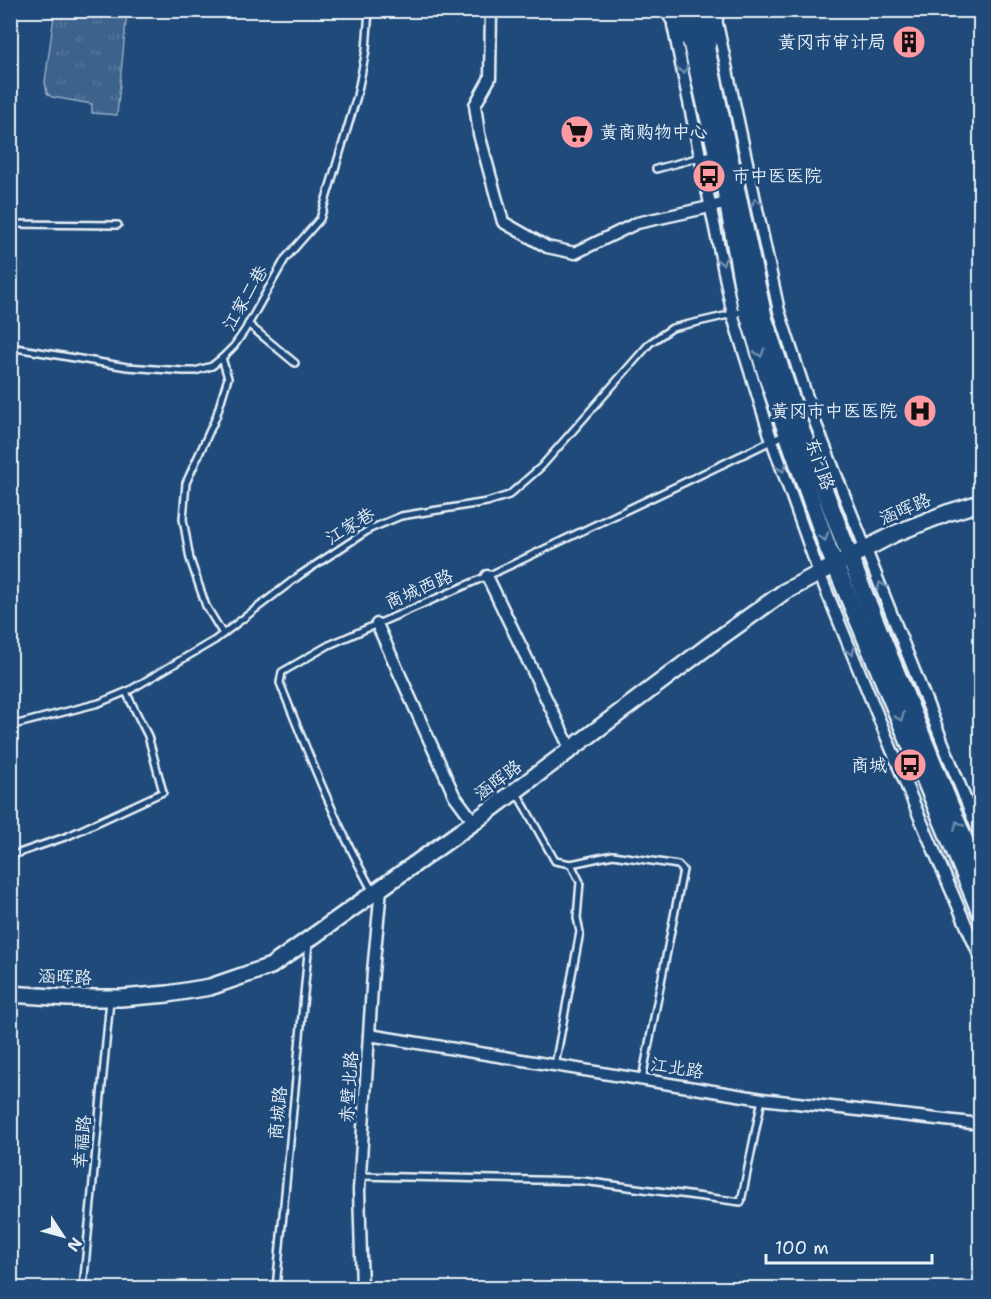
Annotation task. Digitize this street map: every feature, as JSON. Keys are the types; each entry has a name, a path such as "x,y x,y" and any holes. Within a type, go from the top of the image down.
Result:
{"main road":[{"name":"东门路","path":"698,10 708,155 728,203 740,312 788,433 981,879"},
{"path":"675,11 699,49"},
{"path":"699,49 716,13"},
{"name":"东门路","path":"699,49 764,319 842,560 981,911"}],"street":[{"path":"491,10 490,78 475,105 479,134 503,222 547,247 574,253 637,223 728,203"},
{"path":"675,11 708,155 711,206 772,440 819,573 917,811 981,957"},
{"path":"716,13 779,311 815,422 981,836"},
{"name":"涵晖路","path":"10,994 110,998 168,994 210,987 271,966 474,822 747,617 784,592 894,534 947,513 981,503"},
{"path":"487,576 570,750"},
{"path":"377,624 454,795 474,822"},
{"name":"赤壁北路","path":"362,1288 360,1176 377,891"},
{"name":"江北路","path":"369,1035 762,1099 981,1124"}],"lane":[{"name":"江家二巷","path":"222,358 234,346 248,324 285,259 320,219 357,96 366,50 369,10"},
{"path":"656,169 708,155"},
{"path":"10,224 118,225"},
{"name":"江家巷","path":"10,726 90,705 126,692 223,634 300,575 370,528 401,516 487,502 509,495 541,467 650,343 672,328 740,312"},
{"path":"248,324 294,363"},
{"path":"10,347 127,367 183,372 212,366 222,358 228,378 216,417 186,483 183,519 190,559 206,606 223,634"},
{"name":"商城西路","path":"377,891 358,864 280,683 282,672 329,645 487,576 788,433"},
{"path":"10,856 68,836 163,792 148,736 126,692"},
{"path":"516,791 555,861 571,864 613,855 678,865 682,870 642,1079"},
{"path":"555,1065 580,932 578,918 580,882 571,864"},
{"name":"商城路","path":"276,1288 309,940"},
{"name":"幸福路","path":"83,1288 110,998"},
{"path":"360,1176 583,1181 741,1202 762,1099"}],"green space":[{"path":"28,11 127,11 117,115 92,113 92,104 52,97 47,93 45,82 54,16"}],"place":[{"name":"黄冈市审计局","path":"909,42"},
{"name":"黄商购物中心","path":"577,132"},
{"name":"市中医医院","path":"709,176"},
{"name":"黄冈市中医医院","path":"920,411"},
{"name":"商城","path":"910,765"}]}
